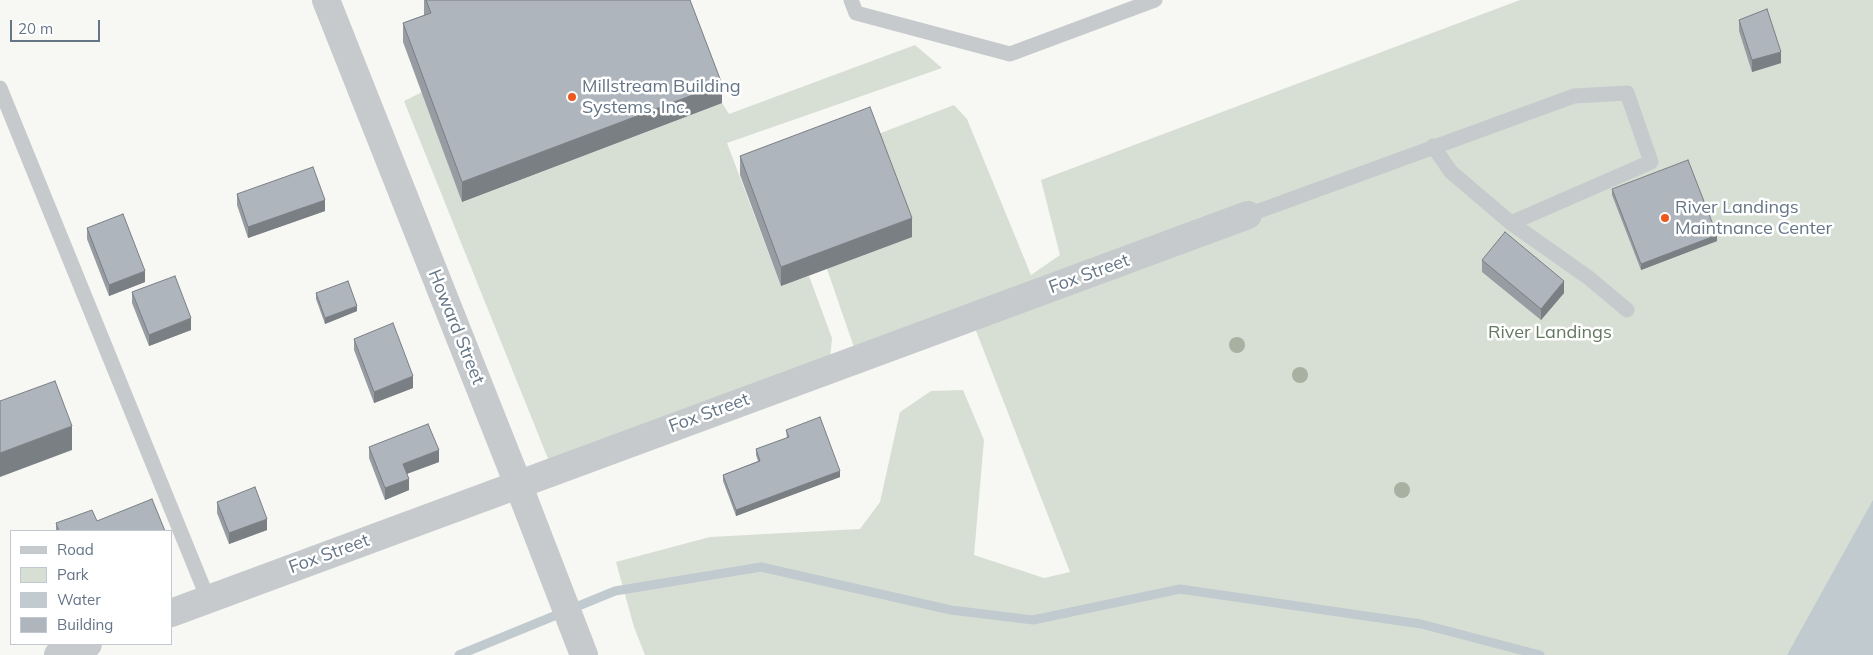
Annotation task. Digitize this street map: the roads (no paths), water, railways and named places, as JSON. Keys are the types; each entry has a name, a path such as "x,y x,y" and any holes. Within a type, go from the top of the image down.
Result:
{"street":[{"name":"Howard Street","path":"326,0 581,648"},
{"name":"Fox Street","path":"172,613 1248,215"},
{"path":"58,655 85,645"}],"lane":[{"path":"851,0 856,13 1010,54 1155,0"},
{"path":"0,88 208,599"},
{"path":"1248,215 1574,96 1627,93 1651,162 1511,223"},
{"path":"1433,146 1451,172 1511,223 1589,278 1627,310"}],"water":[{"path":"1873,500 1873,655 1787,655"}],"waterway":[{"path":"459,655 615,591 761,567 951,610 1033,620 1180,589 1421,624 1540,655"}],"place":[{"name":"Millstream Building Systems, Inc.","path":"572,97"},
{"name":"River Landings Maintnance Center","path":"1665,218"}],"park label":[{"name":"River Landings","path":"1550,333"}]}
